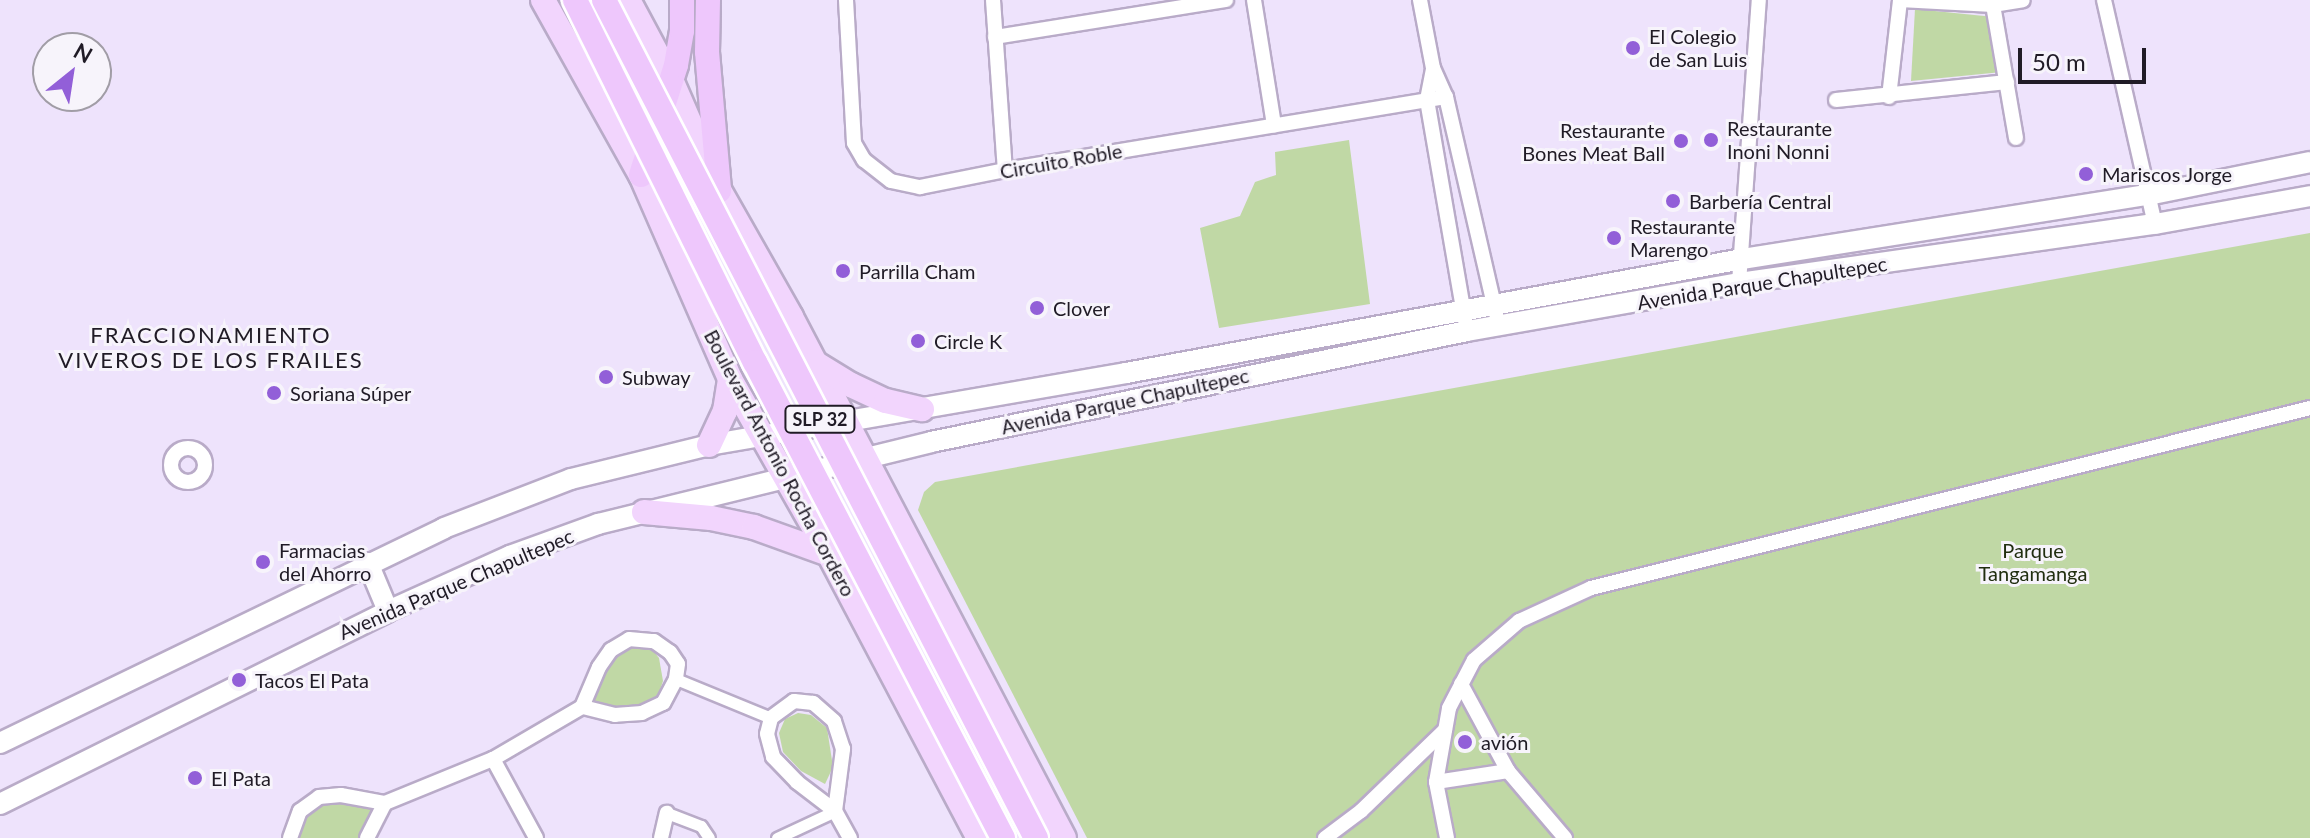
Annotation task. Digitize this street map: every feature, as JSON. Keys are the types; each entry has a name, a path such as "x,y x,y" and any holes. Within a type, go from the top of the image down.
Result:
{"highway":[{"name":"SLP 32","path":"575,0 755,362 1003,838"},
{"name":"SLP 32","path":"604,0 1036,838"},
{"path":"641,175 672,82 682,31 682,0"},
{"path":"708,0 707,52 719,190"}],"main road":[{"name":"Boulevard Antonio Rocha Cordero","path":"543,0 641,175 730,379 829,554 979,838"},
{"path":"628,0 672,82 719,190 791,317 1064,838"},
{"name":"Avenida Parque Chapultepec","path":"0,743 368,563 459,521 571,479 709,445 846,423 1742,259 2148,195 2310,162"},
{"name":"Avenida Parque Chapultepec","path":"0,804 388,611 510,556 598,524 931,442 1498,325 1739,283 2155,224 2310,196"},
{"path":"718,351 758,396 771,404 788,405 798,401 807,389 809,376 791,317"},
{"path":"814,362 851,385 886,401 922,409"},
{"path":"709,445 725,411 730,379"},
{"path":"644,512 711,518 754,527 829,554 835,539 847,525 857,520 875,516 904,531"},
{"path":"368,563 388,611"}],"street":[{"name":"Circuito Roble","path":"846,0 854,143 864,160 891,181 920,187 1005,170 1446,97"},
{"path":"993,0 1005,170"},
{"path":"995,37 1226,0"},
{"path":"1254,0 1274,125"},
{"path":"1420,0 1433,68 1446,97 1498,325"},
{"path":"1739,283 1759,0"},
{"path":"1889,97 1900,0 1993,5 2023,0"},
{"path":"2104,0 2155,224"},
{"path":"1993,5 2016,138"},
{"path":"1433,68 1427,100 1467,331"},
{"path":"1836,100 1889,97 2007,82"},
{"path":"1447,838 1436,782 1449,708 1474,660 1519,621 1591,588 2310,408"},
{"path":"290,838 300,811 319,797 341,795 385,803 493,759 582,707 599,667 611,650 629,639 654,641 670,652 678,664 676,679 663,703 642,713 615,715 582,707"},
{"path":"676,679 771,718"},
{"path":"1461,684 1508,771 1565,838"},
{"path":"835,811 843,749 834,721 813,703 794,701 771,718 767,734 773,757 797,782 835,811 850,838"},
{"path":"1325,838 1361,811 1445,730"},
{"path":"493,759 536,838"},
{"path":"1436,782 1508,771"},
{"path":"367,838 385,803"},
{"path":"777,838 835,811"},
{"path":"661,838 667,813 701,826 709,838"}],"green space":[{"path":"1915,9 1994,17 2002,72 1911,81"},
{"path":"1349,140 1370,304 1219,328 1200,228 1240,216 1255,182 1276,175 1275,152"},
{"name":"Parque Tangamanga","path":"2310,233 2310,838 1087,838 918,510 924,492 935,482"},
{"path":"632,647 651,648 659,658 663,681 657,699 643,710 615,710 586,704 615,652"},
{"path":"798,713 811,715 827,728 833,767 825,784 801,771 783,752 779,733 785,719"},
{"path":"337,798 383,805 364,838 295,838 301,815 317,801"}],"place":[{"name":"El Colegio de San Luis","path":"1633,48"},
{"name":"Restaurante Inoni Nonni","path":"1711,140"},
{"name":"Restaurante Bones Meat Ball","path":"1681,141"},
{"name":"Mariscos Jorge","path":"2086,174"},
{"name":"Barbería Central","path":"1673,201"},
{"name":"Restaurante Marengo","path":"1614,238"},
{"name":"Parrilla Cham","path":"843,271"},
{"name":"Clover","path":"1037,308"},
{"name":"Circle K","path":"918,341"},
{"name":"Subway","path":"606,377"},
{"name":"Soriana Súper","path":"274,393"},
{"name":"Farmacias del Ahorro","path":"263,562"},
{"name":"Tacos El Pata","path":"239,680"},
{"name":"avión","path":"1465,742"},
{"name":"El Pata","path":"195,778"}],"district":[{"name":"FRACCIONAMIENTO VIVEROS DE LOS FRAILES","path":"211,346"}]}
